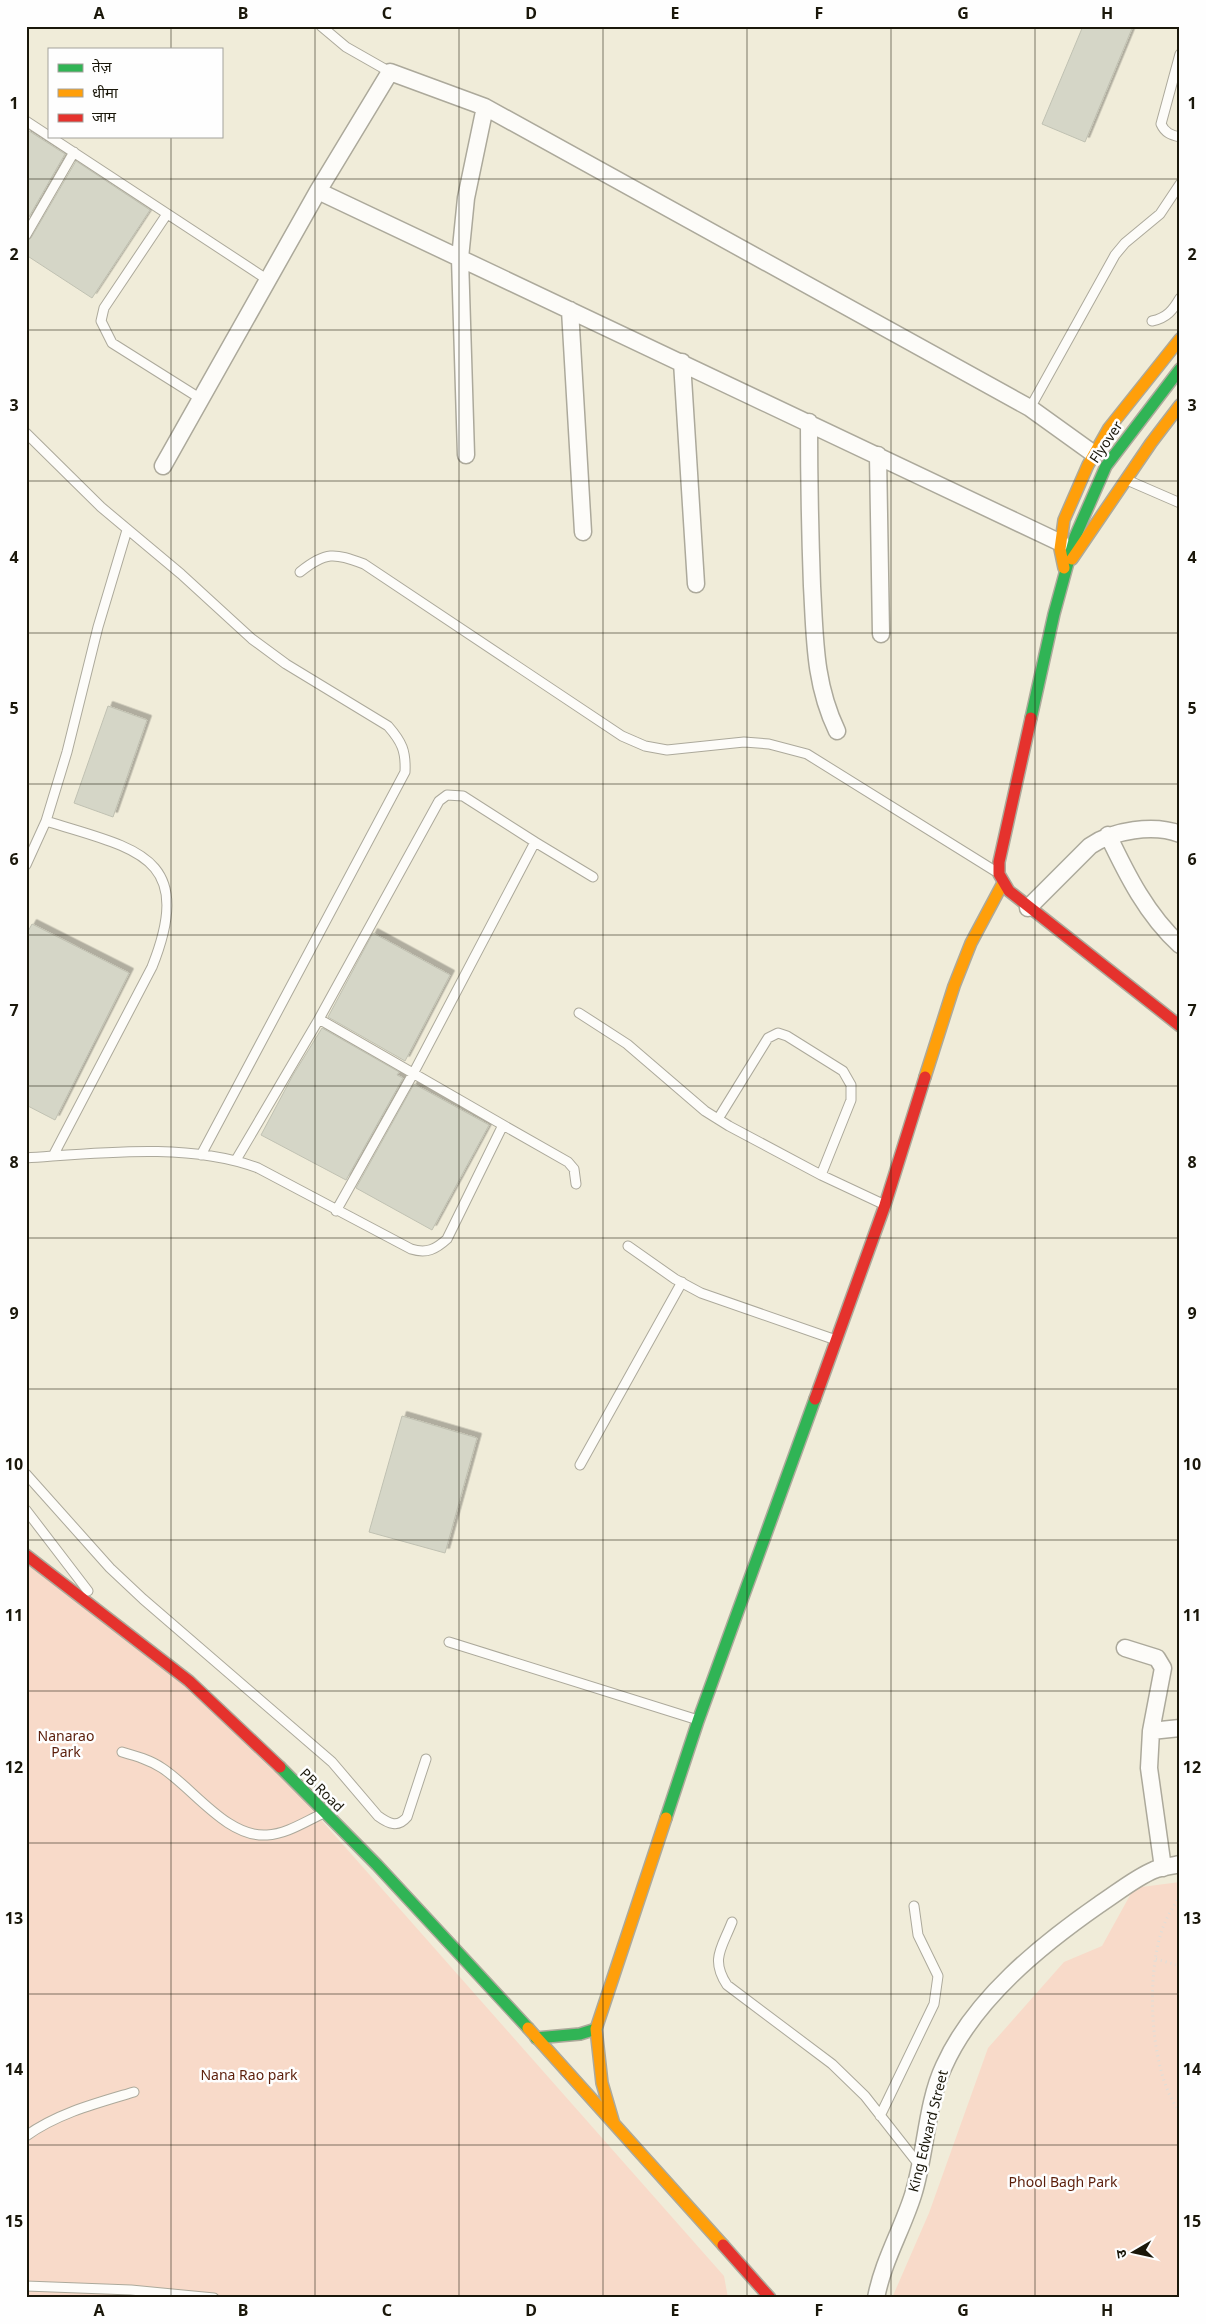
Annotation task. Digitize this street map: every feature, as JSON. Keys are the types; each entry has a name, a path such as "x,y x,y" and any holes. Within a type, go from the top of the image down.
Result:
{"street":[{"path":"163,466 318,191 390,72 485,107 1030,408 1094,454"},
{"path":"466,455 460,258 466,198 485,107"},
{"path":"318,191 878,455 1068,540"},
{"path":"570,310 583,532"},
{"path":"1068,540 1064,520 1094,454 1109,428 1180,339"},
{"path":"682,362 696,584"},
{"name":"Flyover","path":"1001,878 1000,852 1065,570 1068,540 1106,466 1180,369"},
{"path":"1065,570 1097,525 1124,479 1166,421 1180,405"},
{"path":"808,422 810,530 816,660 826,708 837,731"},
{"path":"878,455 881,634"},
{"path":"1065,570 1060,549 1068,540"},
{"path":"1028,908 1090,846 1108,835 1159,830 1180,834"},
{"path":"1108,835 1134,887 1157,920 1180,945"},
{"path":"614,2124 602,2083 596,2029 698,1720 886,1205 954,986 971,943 1001,878 1028,908 1180,1026"},
{"name":"PB Road","path":"26,1555 130,1632 239,1726 449,1943 770,2298"},
{"path":"1125,1648 1156,1658 1163,1668 1151,1731 1149,1768 1163,1868"},
{"path":"1151,1731 1180,1728"},
{"name":"King Edward Street","path":"876,2298 892,2246 912,2200 922,2168 935,2095 943,2068 955,2043 968,2024 1000,1986 1068,1927 1134,1881 1155,1870 1180,1864"},
{"path":"536,2038 580,2034 596,2029"},
{"path":"749,2275 750,2290"}],"lane":[{"path":"321,26 346,47 390,72"},
{"path":"1180,54 1161,124 1170,134 1180,137"},
{"path":"26,121 48,135"},
{"path":"52,138 268,280"},
{"path":"26,235 74,152"},
{"path":"1030,408 1115,255 1160,214 1180,184"},
{"path":"167,214 104,308 101,321 112,343 201,399"},
{"path":"1152,321 1163,318 1172,311 1180,298"},
{"path":"1166,421 1180,428"},
{"path":"26,433 127,530 181,574 252,639 286,664 388,726 398,738 405,755 404,772 201,1155"},
{"path":"1124,479 1180,503"},
{"path":"26,866 46,821 67,752 98,627 127,530"},
{"path":"300,572 315,560 328,555 341,555 364,564 622,736 645,746 668,750 744,742 769,744 808,754 1001,878"},
{"path":"236,1160 319,1018 439,801 447,795 463,796 593,878"},
{"path":"46,821 120,845 143,856 155,866 163,882 168,902 162,941 152,967 53,1156"},
{"path":"336,1211 414,1072 535,842"},
{"path":"579,1013 634,1049 672,1084 718,1119 821,1175 886,1205"},
{"path":"319,1018 568,1162 574,1170 576,1184"},
{"path":"718,1119 768,1038 778,1033 787,1036 843,1071 851,1085 852,1100 821,1175"},
{"path":"26,1158 144,1153 201,1155 236,1160 258,1168 336,1211 418,1251 436,1249 447,1239 503,1125"},
{"path":"628,1246 701,1293 837,1340"},
{"path":"580,1466 682,1282"},
{"path":"26,1474 110,1568 143,1600 332,1762 378,1816 386,1822 395,1825 402,1823 407,1817 426,1759"},
{"path":"26,1510 108,1617"},
{"path":"449,1642 698,1720"},
{"path":"122,1752 162,1768 230,1824 247,1833 266,1835 285,1832 324,1812"},
{"path":"880,2116 934,2004 938,1988 938,1976 918,1935 914,1906"},
{"path":"732,1922 717,1960 718,1972 727,1985 832,2064 865,2096 922,2168"},
{"path":"26,2136 50,2121 89,2105 134,2092"},
{"path":"26,2286 131,2290 214,2298"}],"path":[{"path":"1179,2110 1167,2092 1159,2060 1153,1984 1162,1930 1180,1896"},
{"path":"1156,1959 1180,1966"}],"green space":[{"name":"Nana Rao park","path":"26,1549 232,1719 724,2276 728,2298 26,2298"},
{"name":"Phool Bagh Park","path":"1180,1882 1180,2298 892,2298 929,2213 988,2048 1064,1962 1102,1946 1134,1888"}],"building":[{"path":"1083,26 1133,26 1085,142 1042,124"},
{"path":"26,129 65,154 26,222"},
{"path":"76,161 150,210 92,298 26,255 26,241 31,238"},
{"path":"108,706 147,720 113,817 74,803"},
{"path":"32,924 129,973 55,1120 26,1105 26,935"},
{"path":"373,933 450,975 405,1061 328,1017"},
{"path":"322,1028 399,1072 397,1075 403,1078 346,1180 261,1135 293,1075"},
{"path":"414,1084 489,1125 432,1230 356,1188"},
{"path":"402,1416 477,1438 445,1553 369,1532"}],"traffic: fast":[{"path":"1031,718 1054,614 1075,537 1106,466 1180,369"},
{"path":"666,1818 698,1721 815,1399"},
{"path":"280,1767 377,1865 528,2028"},
{"path":"536,2038 580,2034 596,2029"}],"traffic: slow":[{"path":"1064,568 1060,549 1064,520 1088,465 1109,428 1180,339"},
{"path":"1072,559 1151,443 1180,405"},
{"path":"925,1077 954,986 971,943 1003,883"},
{"path":"614,2124 602,2083 596,2029 666,1818"},
{"path":"528,2028 723,2245"}],"traffic: jam":[{"path":"1031,718 999,862 999,874 1009,891 1180,1026"},
{"path":"815,1399 885,1205 925,1077"},
{"path":"26,1555 189,1681 280,1767"},
{"path":"723,2245 770,2298"}],"park label":[{"name":"Nanarao Park","path":"66,1744"}]}
